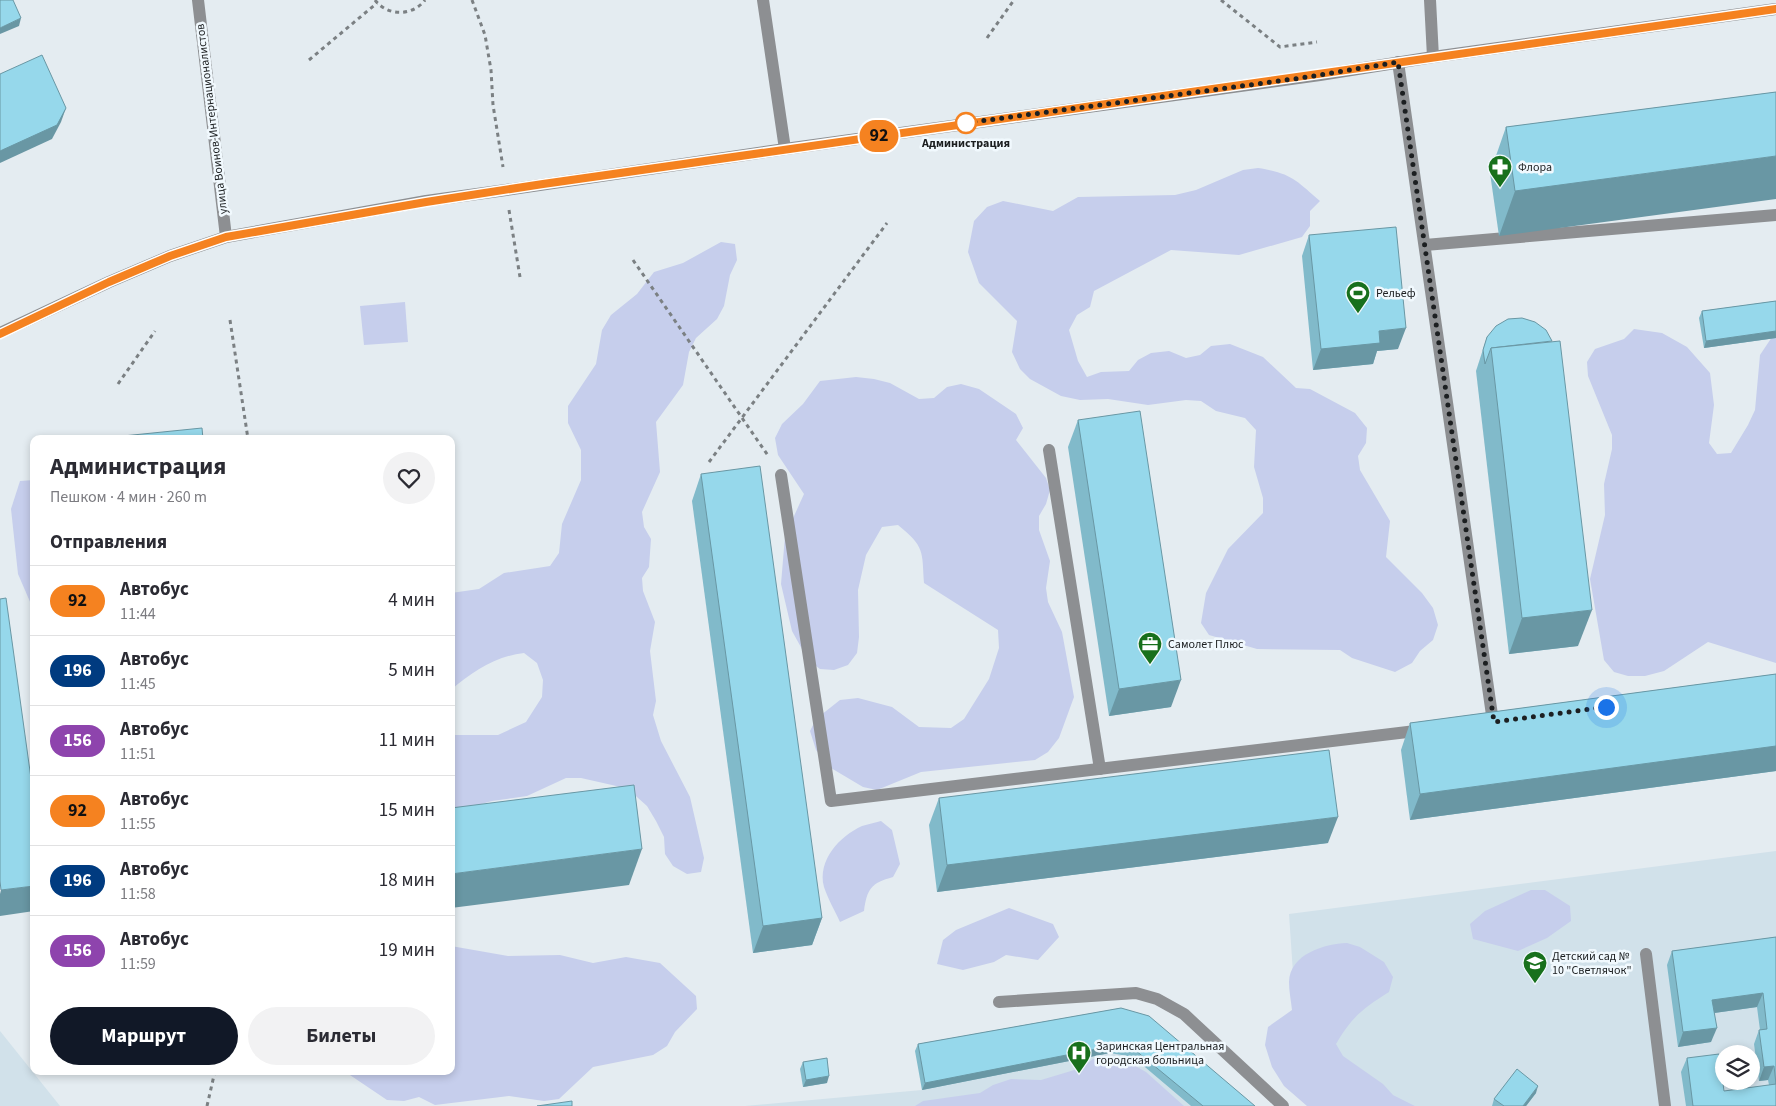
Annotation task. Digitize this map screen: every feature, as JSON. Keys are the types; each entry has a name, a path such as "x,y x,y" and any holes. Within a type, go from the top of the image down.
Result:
{"street":[{"name":"улица Воинов-Интернационалистов","path":"198,0 226,237"},
{"path":"763,0 785,148"},
{"path":"1430,0 1433,57"},
{"path":"0,334 109,282 170,256 226,237 416,203 785,148 1301,78 1398,62 1776,9"},
{"path":"1398,62 1493,722"},
{"path":"1425,245 1776,215"},
{"path":"1049,450 1100,769"},
{"path":"781,475 831,801 1434,729"},
{"path":"1646,954 1665,1106"},
{"path":"999,1002 1136,993 1157,999 1184,1014 1284,1106"}],"path":[{"path":"309,60 376,1 387,10 399,13 411,11 425,0"},
{"path":"472,0 485,35 492,70 493,105 520,276"},
{"path":"987,38 1014,0"},
{"path":"1221,0 1280,47 1316,42"},
{"path":"708,462 887,223"},
{"path":"633,260 781,475"},
{"path":"230,320 247,435"},
{"path":"118,384 155,331"},
{"path":"207,1106 214,1075"}],"shaded area":[{"path":"1258,168 1278,172 1292,178 1320,201 1310,211 1310,226 1302,237 1239,255 1171,250 1094,291 1090,307 1077,315 1069,330 1078,361 1087,377 1101,372 1129,371 1138,360 1151,353 1169,351 1186,358 1200,355 1211,346 1230,344 1263,357 1296,388 1310,389 1355,413 1367,428 1366,443 1358,456 1360,470 1390,521 1386,557 1422,593 1433,608 1438,625 1433,640 1420,651 1412,663 1395,672 1352,658 1340,650 1257,649 1209,635 1201,623 1206,593 1228,549 1263,513 1263,498 1254,467 1256,430 1245,418 1216,411 1201,401 1186,400 1148,405 1108,399 1080,400 1061,396 1030,379 1020,369 1012,352 1017,321 979,283 968,252 974,221 987,207 1003,201 1053,211 1078,197 1175,195 1196,190 1243,170"},
{"path":"721,242 735,244 737,260 730,275 724,306 717,319 696,338 689,352 683,385 656,422 660,472 642,512 644,527 651,539 649,567 642,578 643,591 655,622 650,651 656,701 653,715 661,741 690,797 704,858 701,872 687,874 673,866 665,854 664,837 656,821 647,806 628,789 581,778 566,778 527,796 492,801 464,809 455,809 455,735 498,735 526,722 542,697 543,680 537,663 524,653 494,661 467,677 455,687 455,592 479,589 504,573 550,566 559,553 562,524 581,480 581,450 568,423 568,406 596,364 602,330 611,315 637,294 654,272 683,263"},
{"path":"405,302 408,342 364,345 360,306"},
{"path":"1634,329 1662,333 1687,347 1710,373 1714,405 1709,443 1717,454 1731,453 1748,425 1755,410 1760,355 1776,331 1776,663 1708,642 1664,671 1645,676 1628,676 1614,672 1604,660 1590,579 1605,515 1604,484 1612,449 1612,435 1588,376 1587,362 1595,349 1624,339"},
{"path":"856,377 890,383 919,399 934,398 947,387 961,384 979,389 1016,414 1023,428 1016,440 1046,478 1050,490 1046,504 1039,516 1039,530 1050,561 1046,588 1048,602 1062,632 1074,697 1059,738 1048,752 1035,760 921,772 877,790 863,787 831,768 816,750 810,731 816,719 840,700 858,698 892,707 919,727 951,728 964,719 989,679 999,648 998,630 924,583 922,556 918,545 898,525 882,527 866,555 858,590 859,637 857,653 848,665 834,670 820,669 808,660 792,631 781,584 785,536 804,494 778,455 775,438 782,424 803,404 820,381"},
{"path":"30,480 30,602 18,574 11,509 20,481"},
{"path":"881,821 892,830 900,864 893,877 871,888 864,911 840,922 824,887 824,867 827,858 838,843 854,830"},
{"name":"Детский сад № 10 \"Светлячок\"","path":"1776,851 1776,1106 1349,1106 1300,1076 1289,914"},
{"path":"1531,890 1545,890 1570,906 1571,921 1547,938 1518,951 1473,939 1470,924 1485,911"},
{"path":"1009,908 1053,924 1059,937 1038,960 1006,955 994,962 963,970 937,964 943,940 956,930"},
{"path":"1347,943 1360,947 1384,962 1393,977 1389,992 1358,1014 1336,1044 1343,1056 1383,1084 1393,1095 1415,1106 1307,1106 1284,1086 1272,1067 1265,1045 1268,1027 1292,1010 1289,982 1295,964 1310,952 1319,948"},
{"path":"455,947 508,956 560,955 593,963 626,957 660,963 696,996 697,1009 675,1032 667,1046 653,1055 593,1067 559,1099 544,1101 509,1096 435,1105 419,1097 404,1101 387,1100 350,1075 455,1075"},
{"path":"0,1031 30,1068 30,1075 35,1075 60,1106 0,1106"},
{"name":"Заринская Центральная городская больница","path":"1110,1053 1133,1057 1191,1106 745,1106 922,1090"},
{"name":"Заринская Центральная городская больница","path":"1093,1059 1123,1059 1146,1072 1184,1106 915,1106 923,1101 980,1093 993,1085 1011,1079 1041,1080 1081,1068"}],"building":[{"path":"0,0 13,0 21,18 0,28"},
{"path":"42,55 66,108 57,125 0,151 0,74"},
{"path":"1776,92 1776,156 1515,191 1506,127"},
{"path":"1396,227 1406,328 1379,331 1380,343 1321,349 1309,235"},
{"path":"1776,301 1776,331 1706,341 1702,311"},
{"path":"1522,318 1535,322 1546,330 1552,341 1491,348 1485,364 1483,350 1487,337 1496,326 1508,319"},
{"path":"1560,341 1592,610 1522,618 1491,348"},
{"path":"1140,411 1181,680 1119,689 1078,420"},
{"path":"202,428 203,435 133,435"},
{"path":"760,466 822,918 763,926 701,474"},
{"path":"6,598 30,771 30,886 1,890 0,881 0,599"},
{"path":"1776,674 1776,746 1420,794 1410,723"},
{"path":"1329,750 1338,817 947,865 939,798"},
{"path":"634,785 642,849 455,873 455,807"},
{"path":"1776,937 1776,1084 1774,1066 1764,1067 1759,1030 1767,1029 1763,993 1712,1000 1717,1028 1683,1032 1672,951"},
{"path":"1121,1008 1149,1016 1255,1106 1203,1106 1135,1050 1112,1046 925,1083 918,1044"},
{"path":"1715,1054 1715,1090 1760,1090 1760,1086 1776,1084 1776,1106 1693,1106 1687,1058"},
{"path":"827,1058 829,1076 806,1080 803,1062"},
{"path":"1517,1069 1538,1086 1523,1106 1504,1106 1494,1099"},
{"path":"572,1101 572,1106 537,1106"}],"bus line":[{"name":"92","path":"0,334 109,282 170,256 226,237 426,202 785,148 1301,78 1433,57 1776,9"}],"place":[{"name":"Администрация","path":"966,123"},
{"name":"Флора","path":"1500,188"},
{"name":"Рельеф","path":"1358,314"},
{"name":"Самолет Плюс","path":"1150,665"},
{"name":"Детский сад № 10 \"Светлячок\"","path":"1535,984"},
{"name":"Заринская Центральная городская больница","path":"1079,1074"}],"route":[{"path":"966,123 1301,78 1398,62 1494,722 1606,707"}]}
